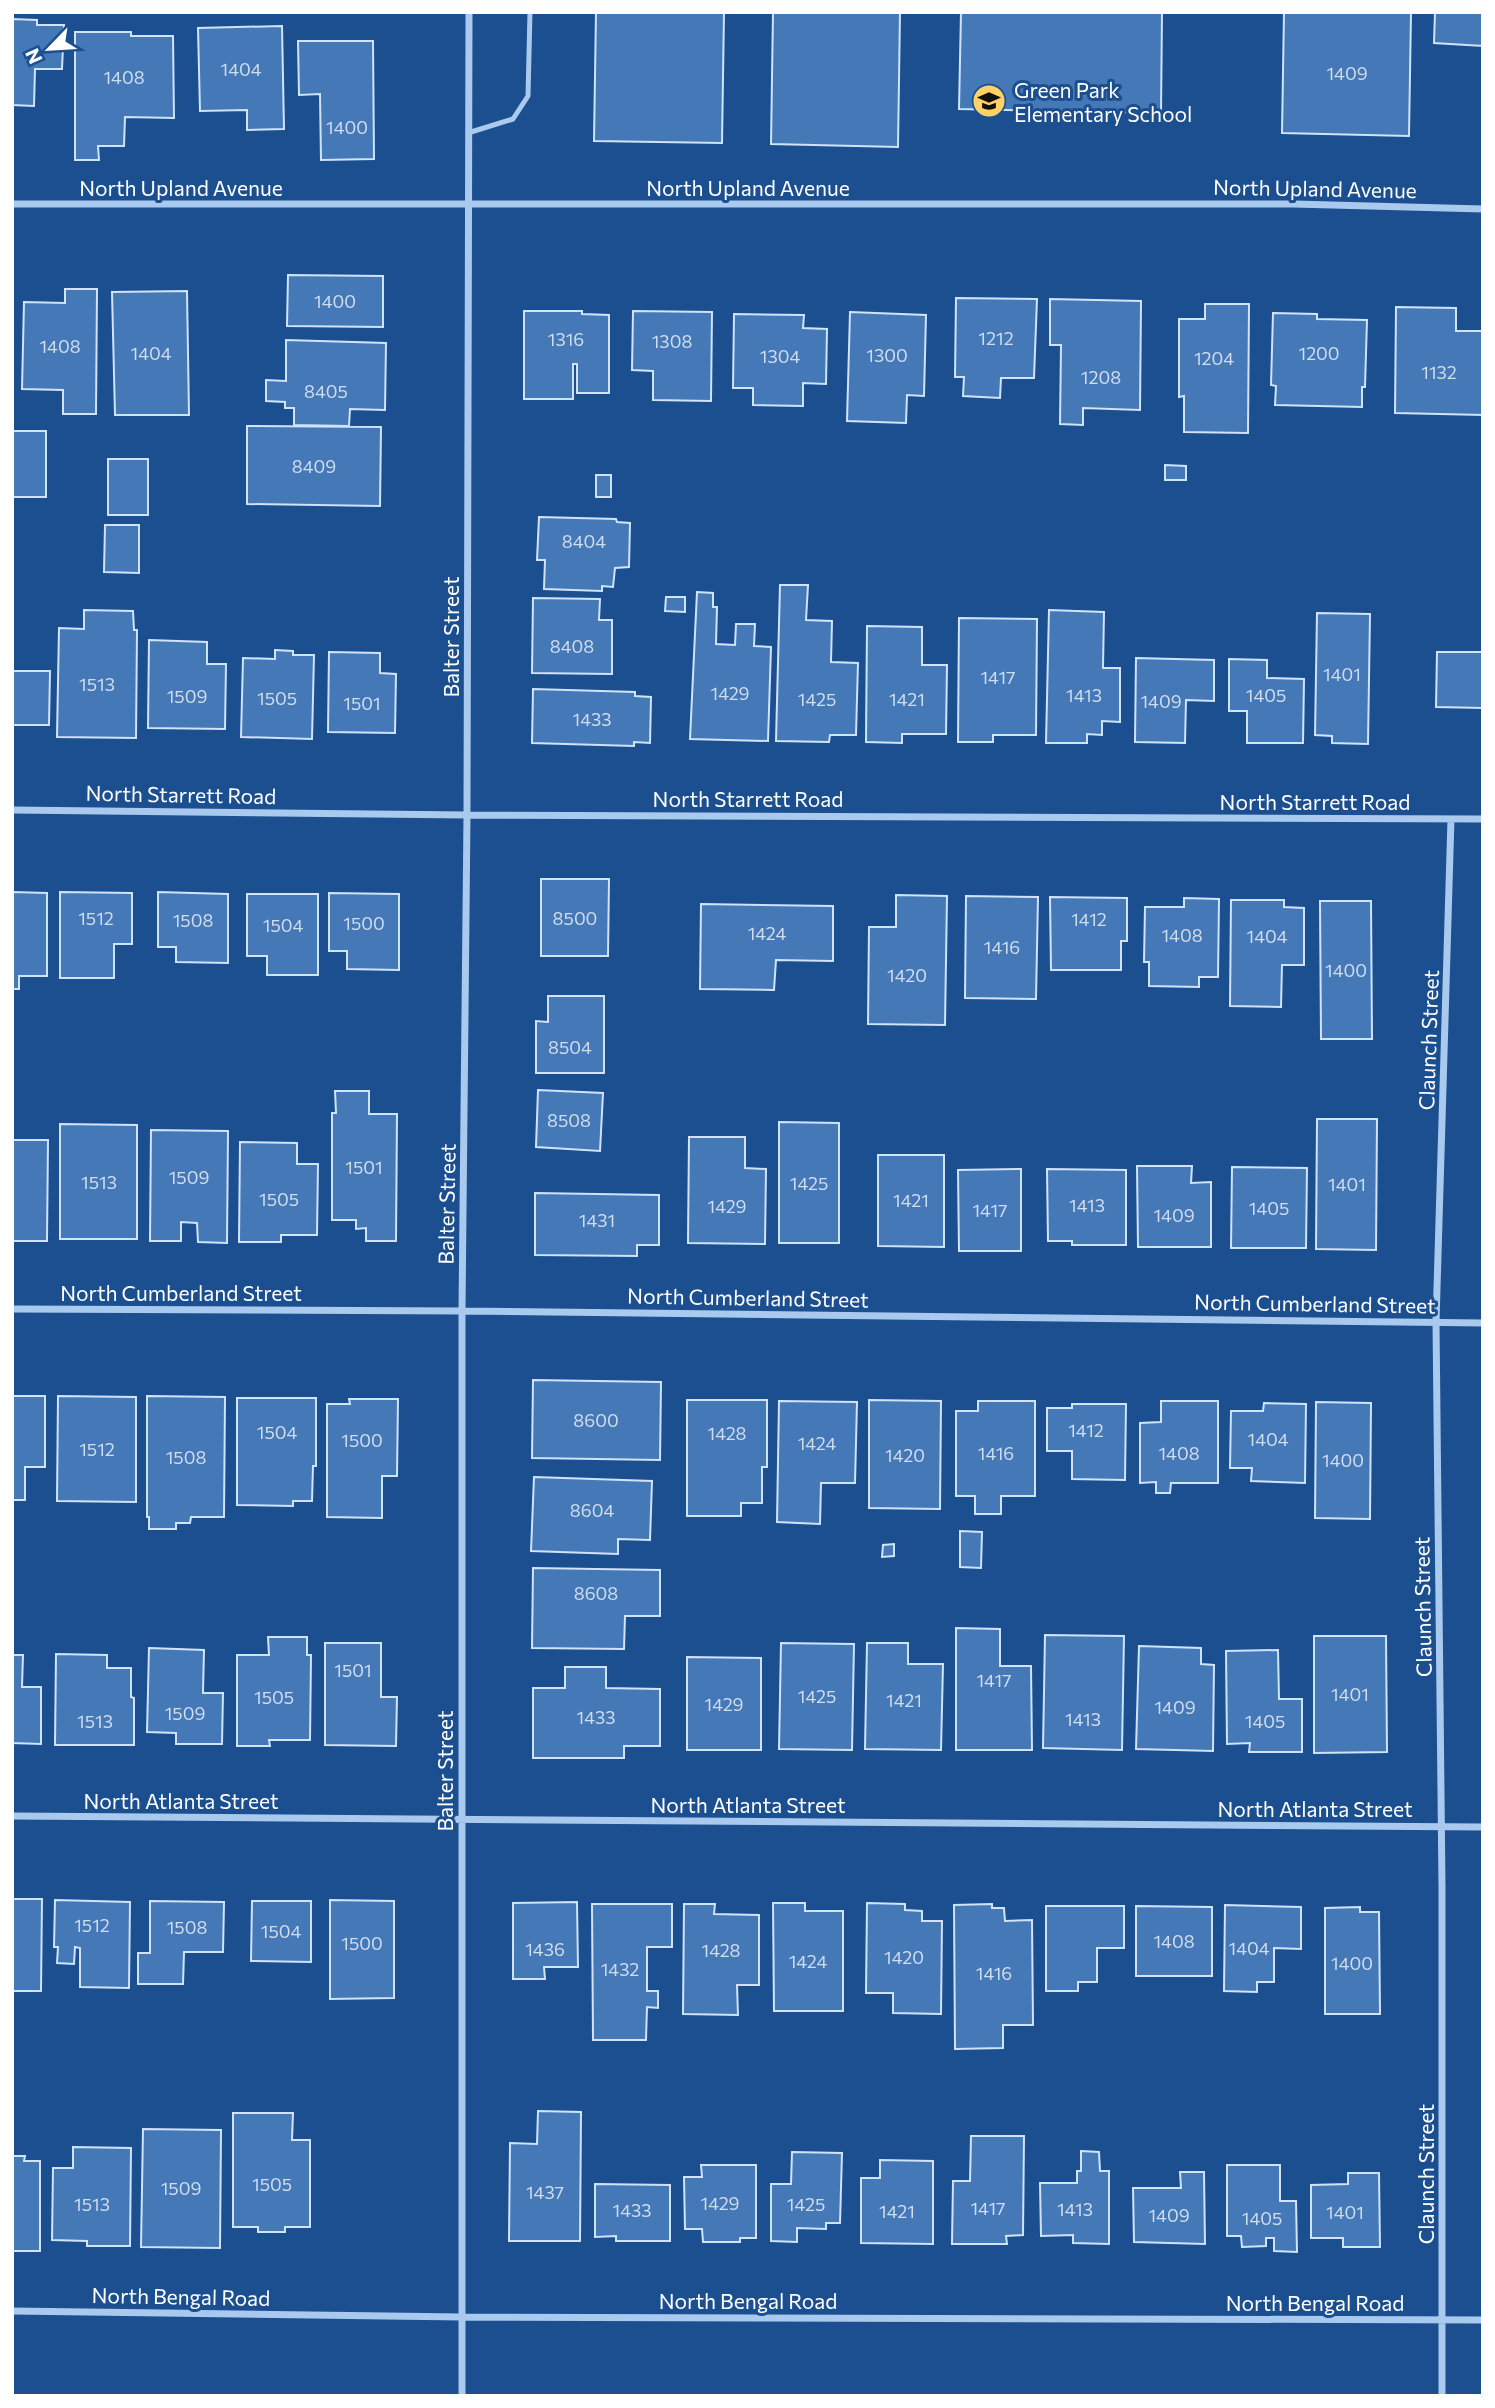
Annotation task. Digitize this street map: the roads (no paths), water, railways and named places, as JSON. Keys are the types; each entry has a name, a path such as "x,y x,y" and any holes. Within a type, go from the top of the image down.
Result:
{"street":[{"name":"Balter Street","path":"462,2396 462,1311 471,132 469,12"},
{"name":"North Upland Avenue","path":"12,204 1294,204 1483,209"},
{"name":"North Starrett Road","path":"12,810 467,815 1483,818"},
{"name":"Claunch Street","path":"1442,2396 1441,1827 1436,1322 1451,818"},
{"name":"North Cumberland Street","path":"12,1309 462,1311 1483,1323"},
{"name":"North Atlanta Street","path":"12,1816 1483,1827"},
{"name":"North Bengal Road","path":"12,2311 462,2317 1483,2320"}],"lane":[{"path":"471,132 513,118 528,96 530,12"}],"place":[{"name":"Green Park Elementary School","path":"989,101"}]}
